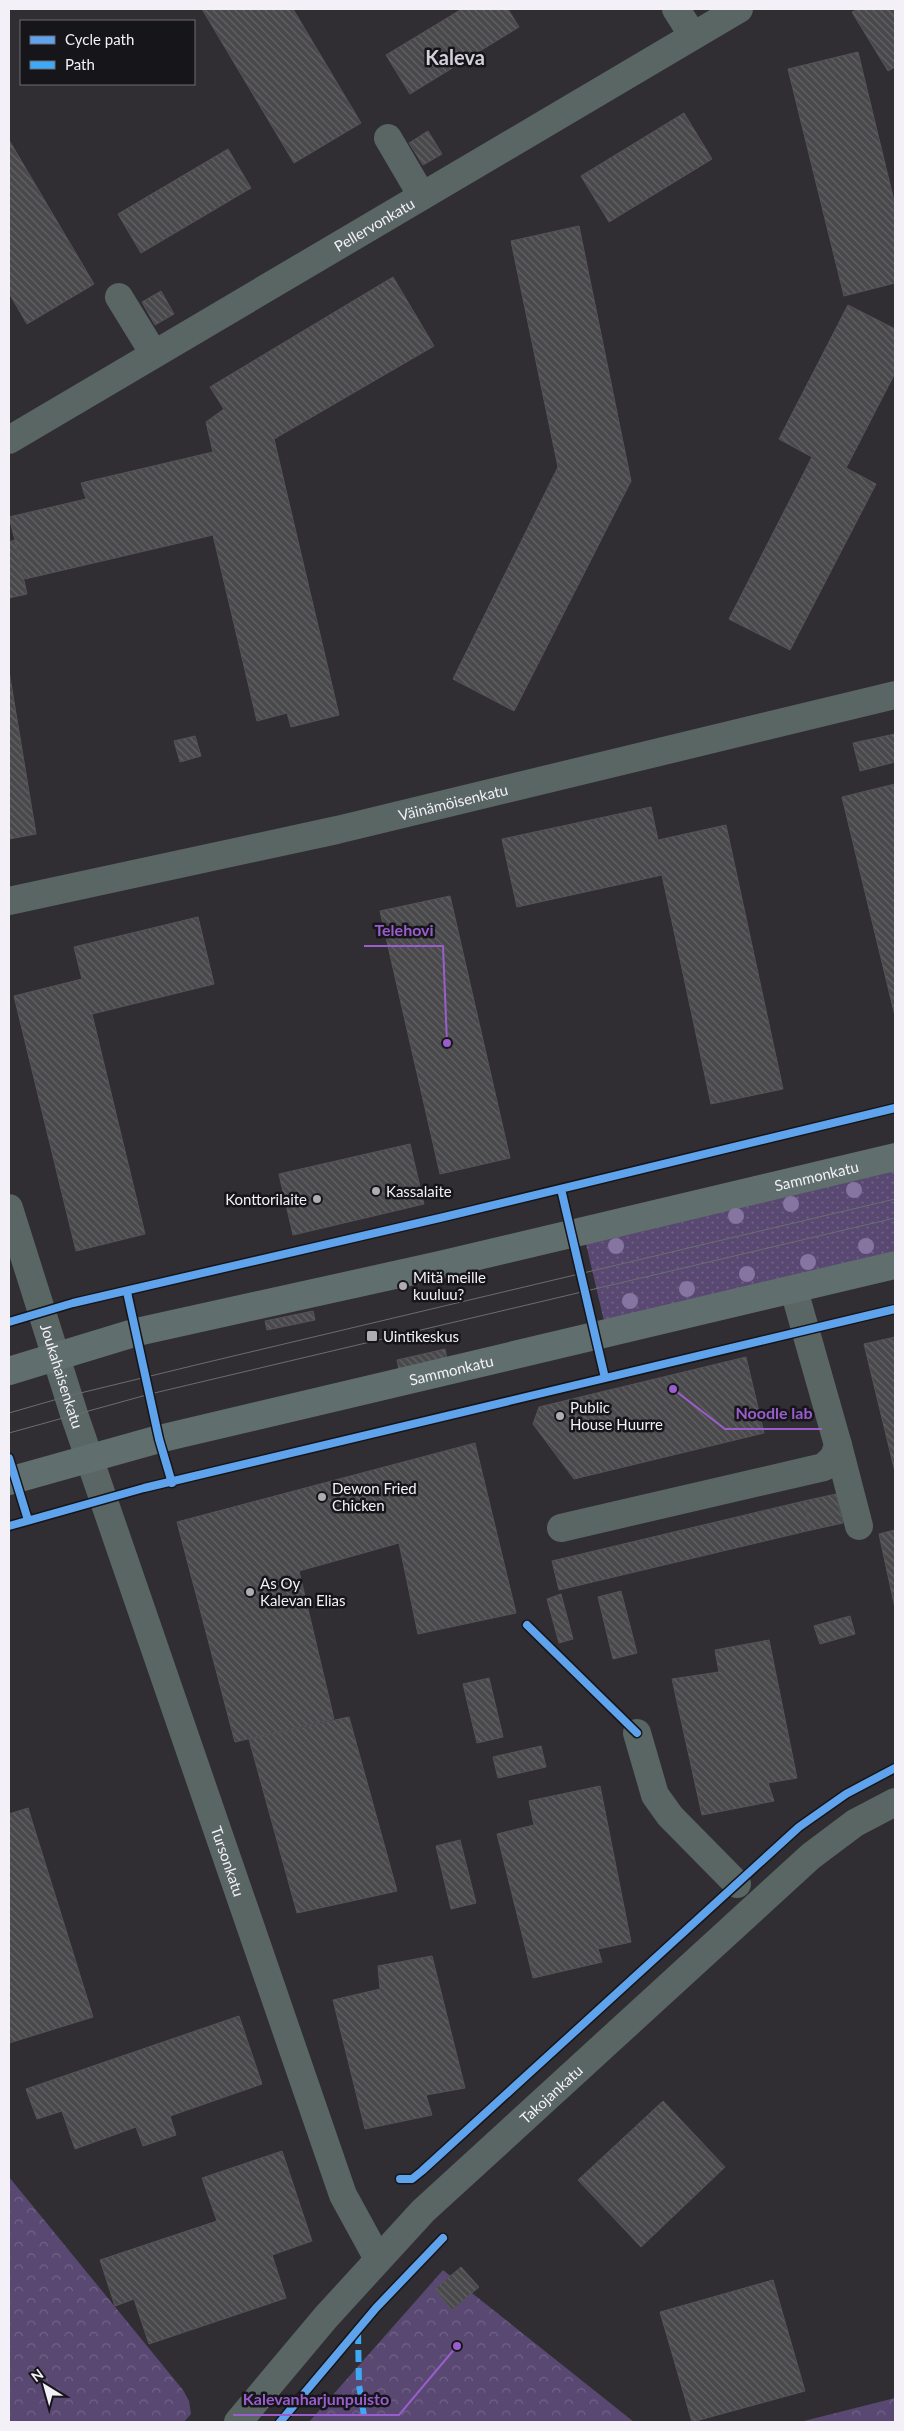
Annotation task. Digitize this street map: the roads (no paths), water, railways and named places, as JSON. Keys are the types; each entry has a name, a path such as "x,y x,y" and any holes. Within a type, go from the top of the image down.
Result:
{"main road":[{"name":"Sammonkatu","path":"9,1371 56,1355 137,1332 440,1265 895,1157"},
{"name":"Sammonkatu","path":"9,1481 90,1457 595,1334 794,1290 895,1265"}],"street":[{"path":"676,9 693,36"},
{"name":"Pellervonkatu","path":"9,440 739,9"},
{"path":"388,138 422,196"},
{"path":"119,297 154,354"},
{"name":"Väinämöisenkatu","path":"9,901 337,830 895,695"},
{"name":"Joukahaisenkatu","path":"9,1208 90,1457"},
{"path":"794,1290 859,1526"},
{"path":"561,1528 824,1467 834,1457 838,1445"},
{"name":"Tursonkatu","path":"90,1457 343,2196 378,2259"},
{"path":"637,1733 655,1795 670,1816 737,1884"},
{"name":"Takojankatu","path":"238,2422 326,2317 423,2211 811,1856 855,1822 895,1802"}],"tram line":[{"path":"9,1413 68,1396 204,1363 895,1199"},
{"path":"9,1433 150,1394 895,1218"}],"place":[{"name":"Telehovi","path":"447,1043"},
{"name":"Kassalaite","path":"376,1191"},
{"name":"Konttorilaite","path":"317,1199"},
{"name":"Mitä meille kuuluu?","path":"403,1286"},
{"name":"Uintikeskus","path":"372,1336"},
{"name":"Noodle lab","path":"673,1389"},
{"name":"Public House Huurre","path":"560,1416"},
{"name":"Dewon Fried Chicken","path":"322,1497"},
{"name":"As Oy Kalevan Elias","path":"250,1592"},
{"name":"Kalevanharjunpuisto","path":"457,2346"}],"district":[{"name":"Kaleva","path":"455,57"}]}
